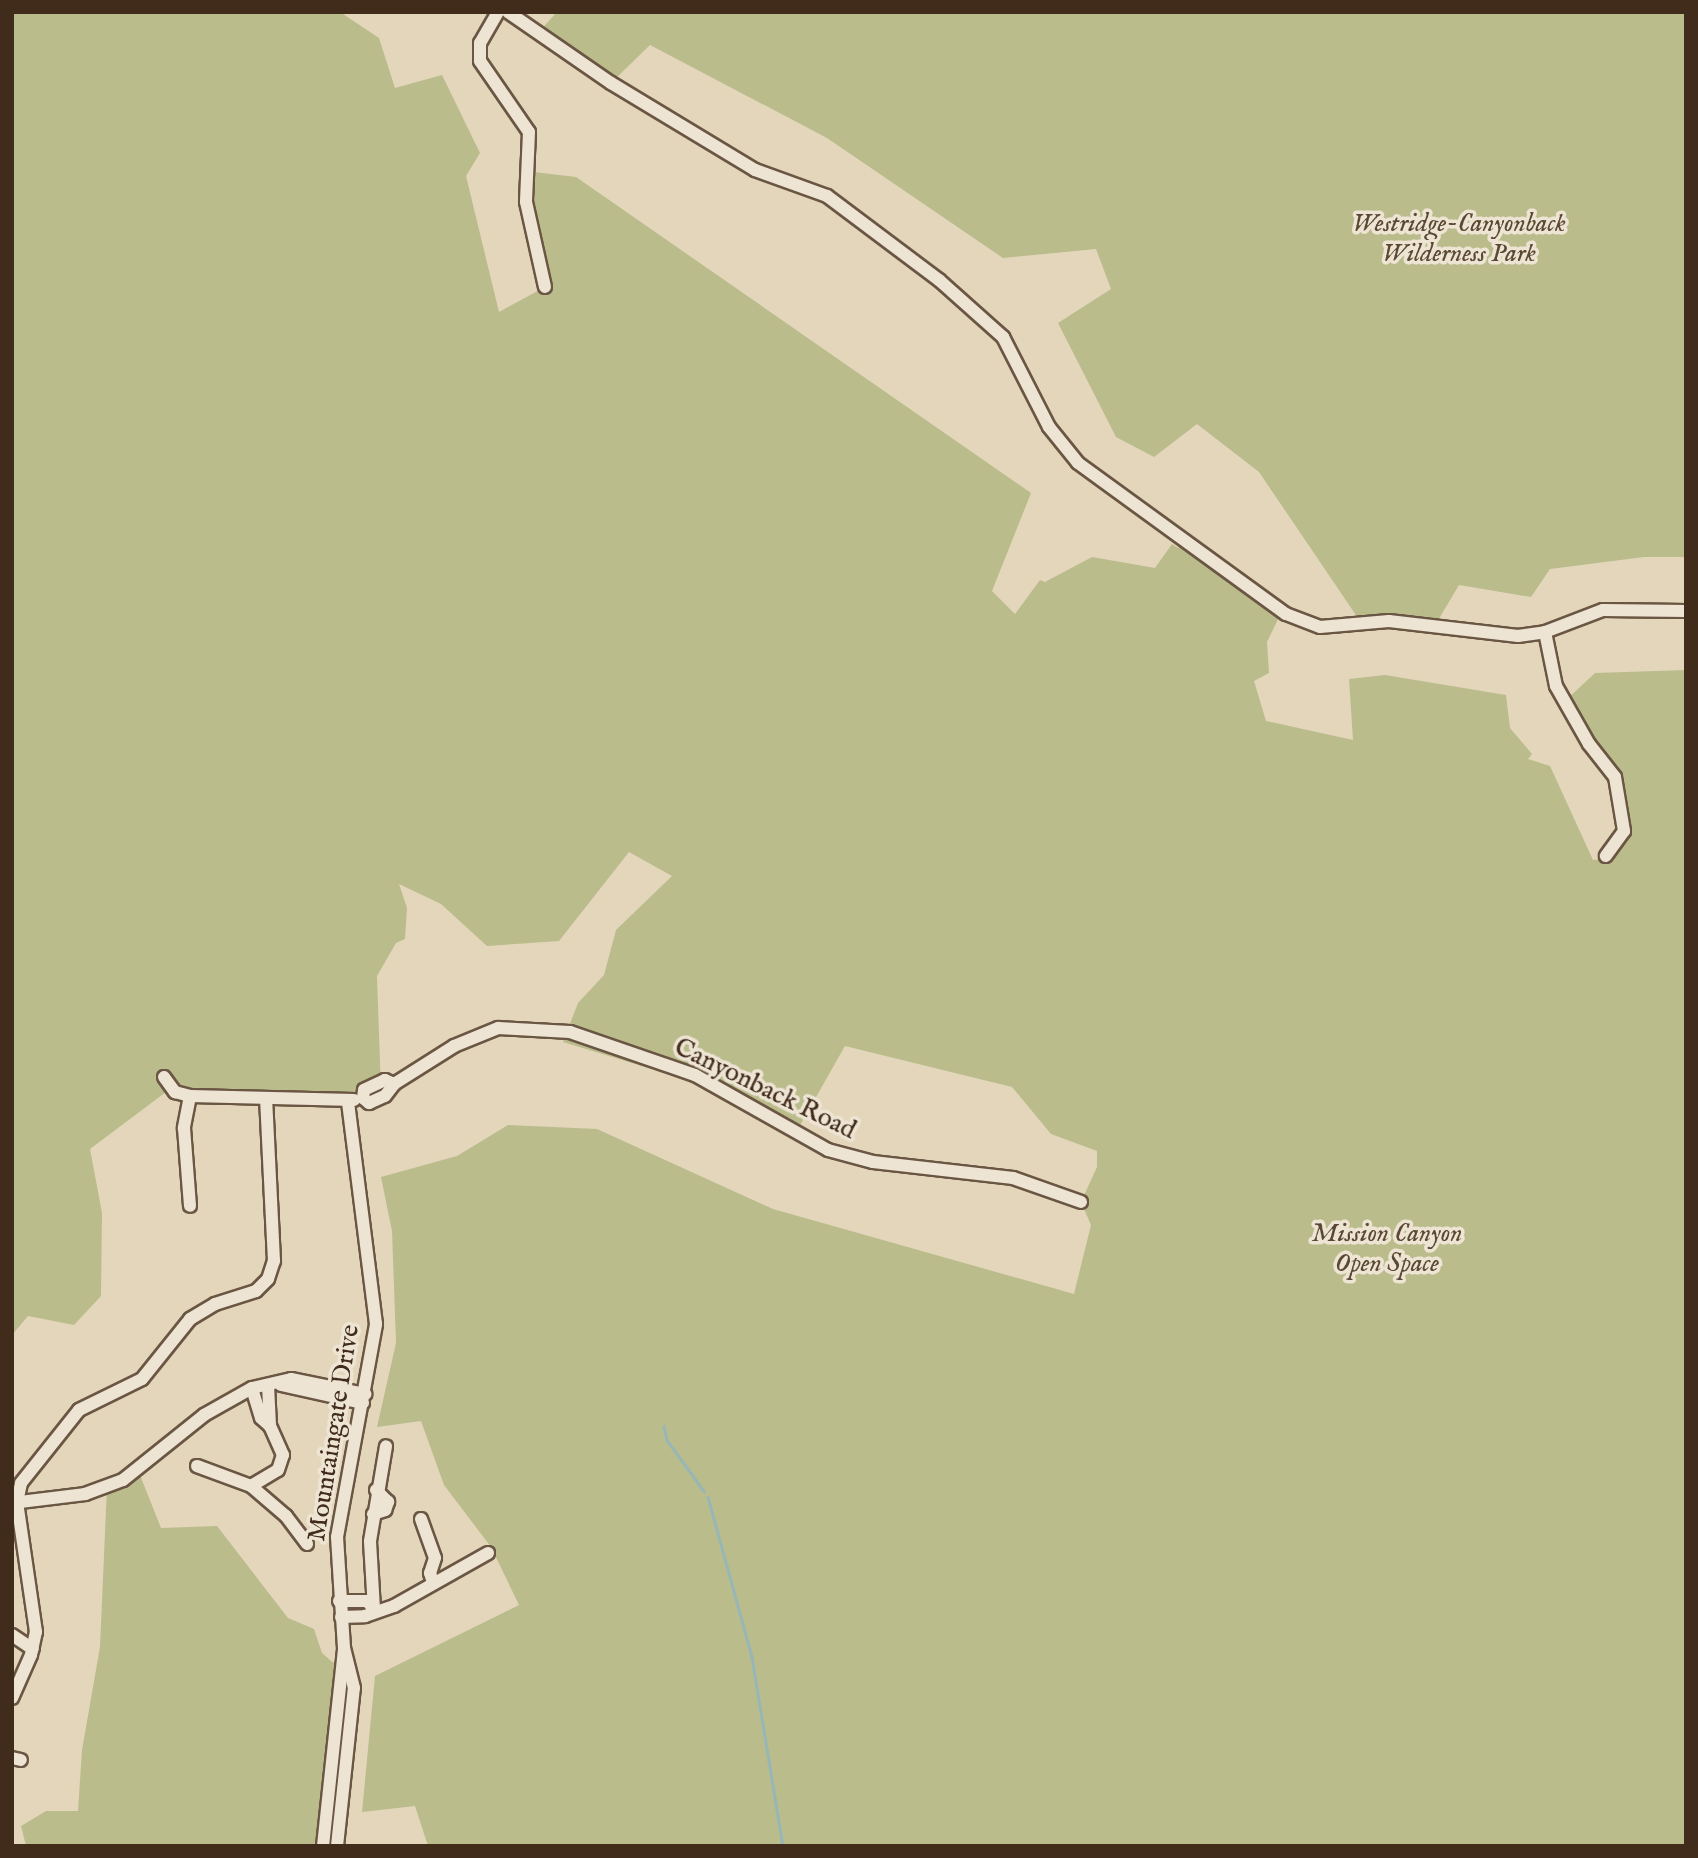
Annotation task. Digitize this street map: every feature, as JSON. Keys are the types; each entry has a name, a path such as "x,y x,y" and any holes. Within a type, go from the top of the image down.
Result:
{"street":[{"path":"498,12 480,43 480,61 529,132 526,202 545,287"},
{"path":"508,12 611,83 755,170 827,196 939,279 1003,337 1049,427 1078,463 1286,614 1320,627 1389,621 1497,635 1545,632 1603,610 1686,611"},
{"path":"1545,632 1556,686 1589,744 1615,777 1624,831 1606,856"},
{"name":"Canyonback Road","path":"348,1101 369,1097 385,1080 394,1084 454,1046 498,1028 570,1032 695,1075 828,1150 873,1162 1013,1178 1081,1202"},
{"path":"164,1077 175,1093 190,1096 348,1101"},
{"path":"190,1096 184,1129 190,1206"},
{"path":"12,1698 33,1649 36,1612 15,1502 23,1478 79,1410 142,1379 197,1314 256,1291 268,1279 274,1261 266,1099"},
{"name":"Mountaingate Drive","path":"337,1846 354,1688 344,1648 337,1537 376,1324 348,1101"},
{"path":"15,1502 85,1494 123,1480 204,1415 252,1388 291,1379 314,1388 364,1399"},
{"path":"270,1426 274,1385"},
{"path":"251,1486 278,1470 283,1462 280,1442 261,1418 252,1388"},
{"path":"374,1609 369,1577 373,1514 386,1446"},
{"path":"197,1466 251,1486 286,1516 307,1545"},
{"path":"421,1520 435,1558 449,1573"},
{"path":"341,1617 365,1616 374,1609 394,1606 488,1553"},
{"path":"433,1582 430,1573 435,1558"},
{"path":"339,1601 367,1601 374,1609"},
{"path":"12,1635 33,1649"},
{"name":"Mountaingate Drive","path":"323,1846 344,1648"}],"green space":[{"name":"Mission Canyon Open Space","path":"12,12 340,12 379,38 395,88 442,75 480,153 466,176 499,312 545,287 525,171 576,177 1031,493 992,591 1015,614 1040,580 1045,582 1092,557 1155,568 1172,544 1178,548 1184,541 1282,611 1267,642 1269,673 1254,681 1266,721 1353,740 1349,679 1385,675 1506,695 1510,728 1532,754 1528,759 1550,766 1593,860 1602,859 1620,840 1617,787 1564,702 1595,673 1686,670 1686,1846 428,1846 415,1806 362,1812 375,1676 519,1605 491,1547 444,1485 421,1421 377,1427 396,1343 392,1231 381,1177 457,1156 508,1125 597,1129 773,1209 1074,1294 1091,1225 1081,1202 1097,1167 1097,1151 1051,1134 1012,1087 845,1046 795,1134 691,1081 563,1042 578,1003 604,975 616,930 672,876 629,852 559,941 487,946 441,904 399,884 407,908 405,939 396,943 377,976 381,1092 356,1100 170,1089 90,1149 102,1213 101,1296 74,1325 28,1316 12,1335"},
{"name":"Westridge-Canyonback Wilderness Park","path":"557,12 1686,12 1686,557 1644,557 1550,569 1531,597 1459,585 1434,627 1362,624 1259,472 1197,424 1154,457 1116,437 1058,323 1111,289 1096,249 1003,258 827,138 650,45 611,83 537,34"},
{"path":"138,1470 161,1528 217,1526 288,1618 314,1629 322,1653 338,1667 323,1846 26,1846 21,1826 46,1811 78,1811 82,1750 100,1647 107,1487"}],"waterway":[{"path":"664,1426 667,1440 704,1491"},
{"path":"708,1497 752,1657 783,1846"}]}
